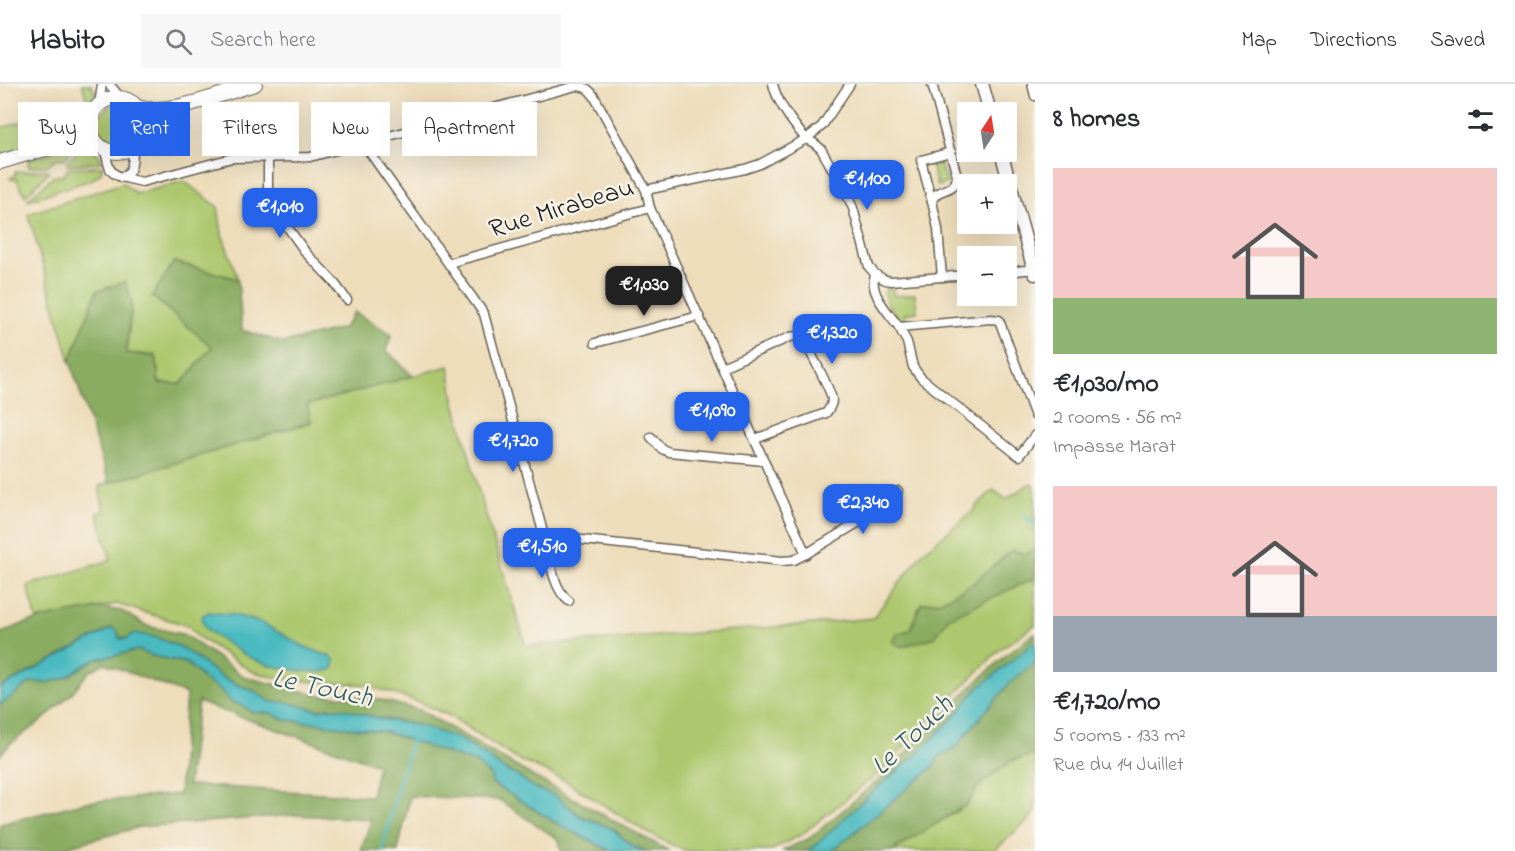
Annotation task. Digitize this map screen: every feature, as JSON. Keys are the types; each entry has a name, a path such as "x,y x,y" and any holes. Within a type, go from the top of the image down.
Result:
{"main road":[{"path":"190,104 255,84"},
{"path":"982,84 987,102"},
{"path":"99,105 110,99 121,98 130,102"},
{"path":"98,143 101,147"},
{"path":"98,146 110,150"},
{"path":"0,162 20,156"},
{"path":"1003,162 1035,271"}],"street":[{"path":"99,105 102,84"},
{"path":"109,84 121,98"},
{"path":"773,84 777,96 798,130 806,139 821,149 847,195 853,208 868,264 875,275 891,281 957,276"},
{"name":"Rue Mirabeau","path":"449,263 650,208 646,190 760,164 819,130 850,84"},
{"path":"932,84 957,176 957,182 952,187 936,194 932,203"},
{"path":"1032,84 1035,96"},
{"path":"390,136 582,86 594,96 646,190"},
{"path":"101,147 113,174 137,182 149,181 232,158 314,156"},
{"path":"942,277 939,237 921,159 951,152"},
{"path":"121,177 128,174 132,168 133,156"},
{"path":"372,156 484,314 558,588 569,601"},
{"path":"268,157 268,194 271,204 306,253 333,281 346,300"},
{"path":"132,168 137,177 149,181"},
{"path":"650,208 806,554"},
{"path":"1017,272 1035,271"},
{"path":"875,275 873,282 877,296 908,342 914,367 926,383 1019,456 1035,435"},
{"path":"595,343 699,316"},
{"path":"898,327 999,320 1035,416"},
{"path":"722,367 790,337 797,337 803,340 831,393 832,402 826,413 755,439"},
{"path":"651,437 662,449 669,452 764,461"},
{"path":"543,536 783,561 794,560 884,507 898,491"}],"green space":[{"path":"82,84 91,84 96,92 91,102 85,102 87,101"},
{"path":"110,107 110,145 103,141 98,130 99,118 103,111"},
{"path":"18,123 18,151 0,157 0,128"},
{"path":"98,154 102,162 68,165 67,161 73,156 98,156"},
{"path":"67,156 64,159 56,159 47,166 29,167 28,162 35,157"},
{"path":"940,159 944,178 951,176 948,182 937,186 930,162"},
{"path":"103,166 100,174 91,180 28,200 54,176 61,176 68,168"},
{"path":"48,170 49,172 25,196 17,179 10,178 15,176 15,172"},
{"path":"184,181 218,207 222,234 238,279 174,262 213,347 180,385 159,383 156,356 126,353 132,302 97,291 70,361 28,214 123,183 136,194"},
{"path":"174,262 238,279 242,330 284,343 344,328 354,312 392,334 386,350 413,376 307,405 311,422 109,483 70,361 97,291 125,282 132,302 126,353 156,356 159,383 181,384 212,347 152,296"},
{"path":"893,289 894,296 915,294 917,312 905,314 905,321 897,316 886,299 885,290"},
{"path":"449,366 454,399 480,495 526,646 873,618 923,552 973,511 993,490 1006,499 1031,483 1035,486 1035,625 1000,649 884,769 802,834 770,851 688,851 650,834 564,780 515,758 450,716 418,702 374,688 373,685 313,682 273,677 251,671 197,636 189,626 117,604 37,620 29,585 111,560 97,513 104,511 99,486 311,422 307,405"},
{"path":"1035,549 1035,578 948,618 935,637 901,647 892,641 899,633 910,630 921,603 941,601 972,584 1012,550 1026,554"},
{"path":"101,608 122,611 147,626 185,635 245,677 318,695 373,698 420,710 534,777 669,851 646,851 632,846 613,829 581,816 554,795 536,789 486,756 418,725 329,708 318,710 284,702 271,702 256,692 225,679 181,647 119,637 112,628 0,688 0,633 45,618"},
{"path":"1035,633 1035,641 975,691 955,716 917,754 816,845 807,851 782,851 810,838 888,772 969,689 1006,655"},
{"path":"139,650 153,656 187,663 207,682 222,691 231,702 242,705 252,712 271,713 285,720 386,732 476,763 491,776 492,783 561,826 611,851 561,851 559,840 499,800 410,796 398,851 361,851 371,819 294,815 140,827 51,851 0,851 0,824 86,802 179,794 186,694 104,663 89,672 71,694 44,719 10,744 0,755 0,705 26,684 46,683 65,678 93,660","holes":["198,702 378,765 371,796 188,785"]},
{"path":"1035,662 1035,754 1011,761 977,787 968,804 892,851 832,851 933,767 939,756 957,746 1009,684"},
{"path":"1035,754 1035,814 994,851 892,851 968,804 977,787 1011,761"}],"water":[{"path":"209,612 235,615 262,623 303,646 332,657 335,661 333,669 319,672 292,670 251,658 231,647 207,629 202,619 203,615"},
{"path":"112,628 118,632 119,638 126,639 135,633 155,637 181,647 225,679 256,692 271,702 284,702 318,710 345,709 381,719 418,725 460,739 536,789 554,795 580,816 613,829 632,846 646,851 611,851 561,826 492,783 491,776 476,763 386,732 285,720 271,713 252,712 242,705 231,702 222,691 207,682 187,663 153,656 139,650 93,660 65,678 46,683 27,684 0,705 0,688"},
{"path":"1035,641 1035,662 1009,684 957,746 939,756 933,767 832,851 807,851 917,754 955,716 975,691"}],"waterway":[{"path":"1024,515 1035,524"},
{"path":"382,851 413,737"}],"water label":[{"name":"Le Touch","path":"323,686"},
{"name":"Le Touch","path":"911,734"}]}
